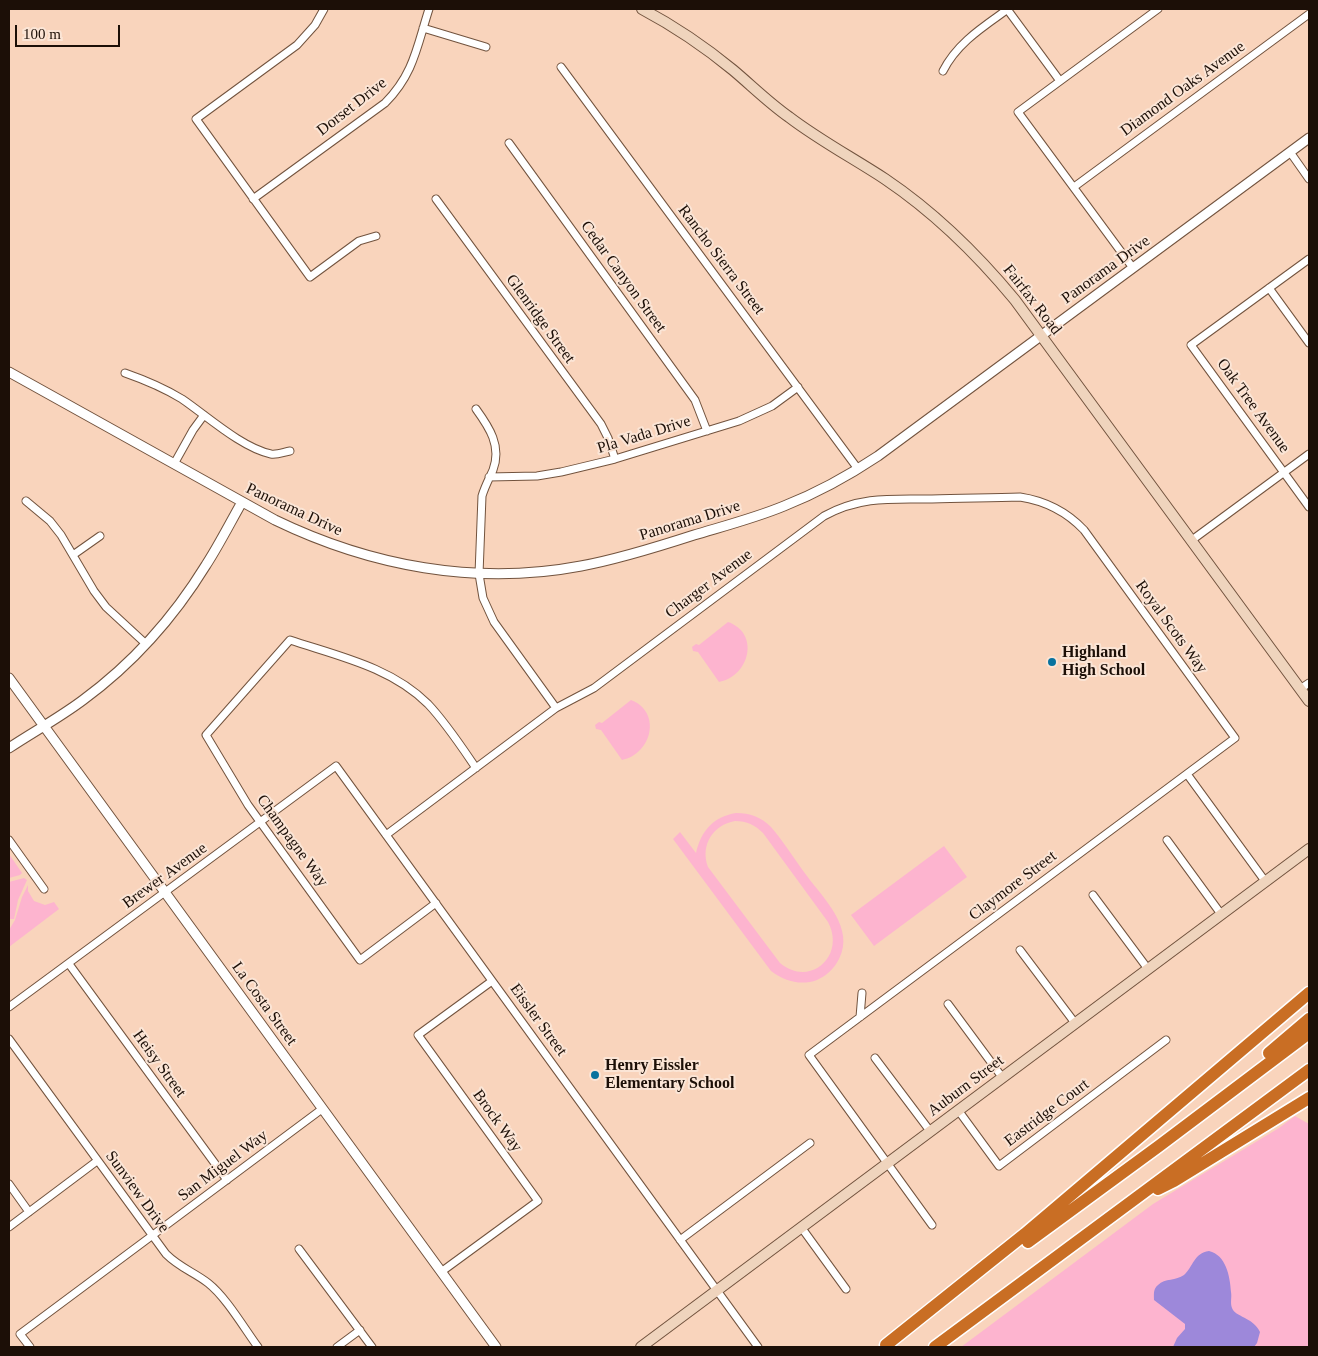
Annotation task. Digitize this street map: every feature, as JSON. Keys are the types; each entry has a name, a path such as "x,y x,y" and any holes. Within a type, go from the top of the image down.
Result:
{"highway":[{"path":"885,1346 1045,1218 1309,993"},
{"path":"1159,1146 1309,1019"},
{"path":"885,1346 1159,1146 1309,1033"},
{"path":"935,1347 1309,1070"},
{"path":"1138,1198 1174,1181 1309,1098"}],"main road":[{"name":"Fairfax Road","path":"642,9 706,49 787,116 885,180 933,216 956,236 997,278 1309,701"},
{"name":"Auburn Street","path":"641,1347 1309,849"}],"street":[{"path":"324,9 315,25 297,45 196,120 310,277 359,241 376,236"},
{"name":"Dorset Drive","path":"253,199 385,103 394,94 409,73 429,9"},
{"path":"943,71 948,60 963,42 1007,9 1060,81"},
{"path":"1134,268 1018,112 1158,9"},
{"name":"Diamond Oaks Avenue","path":"1074,187 1309,14"},
{"path":"423,28 486,47"},
{"name":"Rancho Sierra Street","path":"561,67 858,469"},
{"name":"Panorama Drive","path":"9,372 305,535 369,557 427,569 479,574 513,574 588,565 634,554 776,510 807,497 858,469 1309,138"},
{"name":"Cedar Canyon Street","path":"509,143 695,400 707,431"},
{"path":"1290,152 1309,179"},
{"name":"Glenridge Street","path":"436,199 601,424 615,459"},
{"path":"1309,259 1269,288 1309,343"},
{"name":"Oak Tree Avenue","path":"1269,288 1191,345 1309,507"},
{"path":"125,373 163,388 229,433 256,448 272,454 290,451"},
{"name":"Pla Vada Drive","path":"489,477 537,476 615,459 754,415 772,406 798,387"},
{"path":"476,408 488,425 495,441 496,460 482,496 479,574 483,598 494,622 556,708"},
{"path":"174,464 193,430 204,415"},
{"path":"1192,540 1309,454"},
{"name":"Charger Avenue","path":"386,835 556,708 594,688 824,516 850,504 874,500 1020,497 1044,502 1056,507 1076,522 1086,533"},
{"path":"26,500 50,521 61,535 106,607 146,644"},
{"path":"9,748 83,700 146,644 193,586 242,502"},
{"name":"Royal Scots Way","path":"1086,533 1235,738"},
{"path":"73,555 100,536"},
{"name":"Champagne Way","path":"436,903 360,960 248,805 206,735 290,640 371,667 401,682 421,697 438,716 476,768"},
{"name":"La Costa Street","path":"9,678 496,1347"},
{"path":"1300,689 1309,683"},
{"name":"Claymore Street","path":"887,1163 809,1055 1235,738"},
{"name":"Brewer Avenue","path":"9,1008 336,766"},
{"name":"Eissler Street","path":"336,766 758,1347"},
{"path":"1187,774 1265,881"},
{"path":"9,840 44,889"},
{"path":"1167,840 1221,914"},
{"path":"1093,896 1148,969"},
{"path":"1020,950 1075,1023"},
{"name":"Heisy Street","path":"69,964 227,1180"},
{"name":"Brock Way","path":"441,1272 538,1201 418,1035 492,981"},
{"path":"860,1017 862,993"},
{"path":"948,1004 1002,1077"},
{"name":"Sunview Drive","path":"9,1039 152,1236 175,1263 208,1283 216,1291 258,1347"},
{"name":"Eastridge Court","path":"958,1110 999,1166 1166,1040"},
{"path":"875,1058 930,1132"},
{"name":"San Miguel Way","path":"30,1347 20,1334 322,1109"},
{"path":"680,1240 810,1143"},
{"path":"9,1227 97,1161"},
{"path":"887,1163 932,1225"},
{"path":"9,1184 29,1212"},
{"path":"802,1227 846,1289"},
{"path":"299,1249 372,1347"},
{"path":"338,1347 360,1330"}],"shaded area":[{"path":"728,622 738,627 744,635 747,644 747,654 738,672 730,678 719,682 698,652 693,651 692,647 696,644 699,645"},
{"path":"631,700 641,706 647,714 650,723 649,732 646,742 640,750 622,760 601,730 596,729 595,725 599,722 602,723"},
{"path":"736,813 751,815 759,818 771,827 835,914 843,936 843,947 835,966 830,972 817,980 805,983 787,980 771,971 673,839 680,832 696,853 701,838 709,826 728,815","holes":["735,821 750,824 763,833 828,922 832,935 832,946 829,957 822,965 813,970 803,972 791,970 780,963 708,867 706,851 710,837 720,827"]},
{"path":"944,846 967,877 874,946 851,915"},
{"path":"9,854 22,873 9,878"},
{"path":"24,878 27,880 18,900 14,919 9,919 9,882"},
{"path":"28,885 28,891 34,901 45,905 54,902 59,909 9,947 9,930 15,920"},
{"path":"1295,1116 1309,1124 1309,1347 961,1347 1153,1204 1279,1128"},
{"path":"1209,1251 1215,1253 1226,1267 1230,1286 1231,1306 1234,1311 1253,1323 1260,1332 1254,1347 1173,1347 1177,1338 1185,1329 1185,1324 1154,1300 1156,1287 1167,1280 1184,1275 1200,1254"}],"place":[{"name":"Highland High School","path":"1052,662"},
{"name":"Henry Eissler Elementary School","path":"595,1075"}]}
